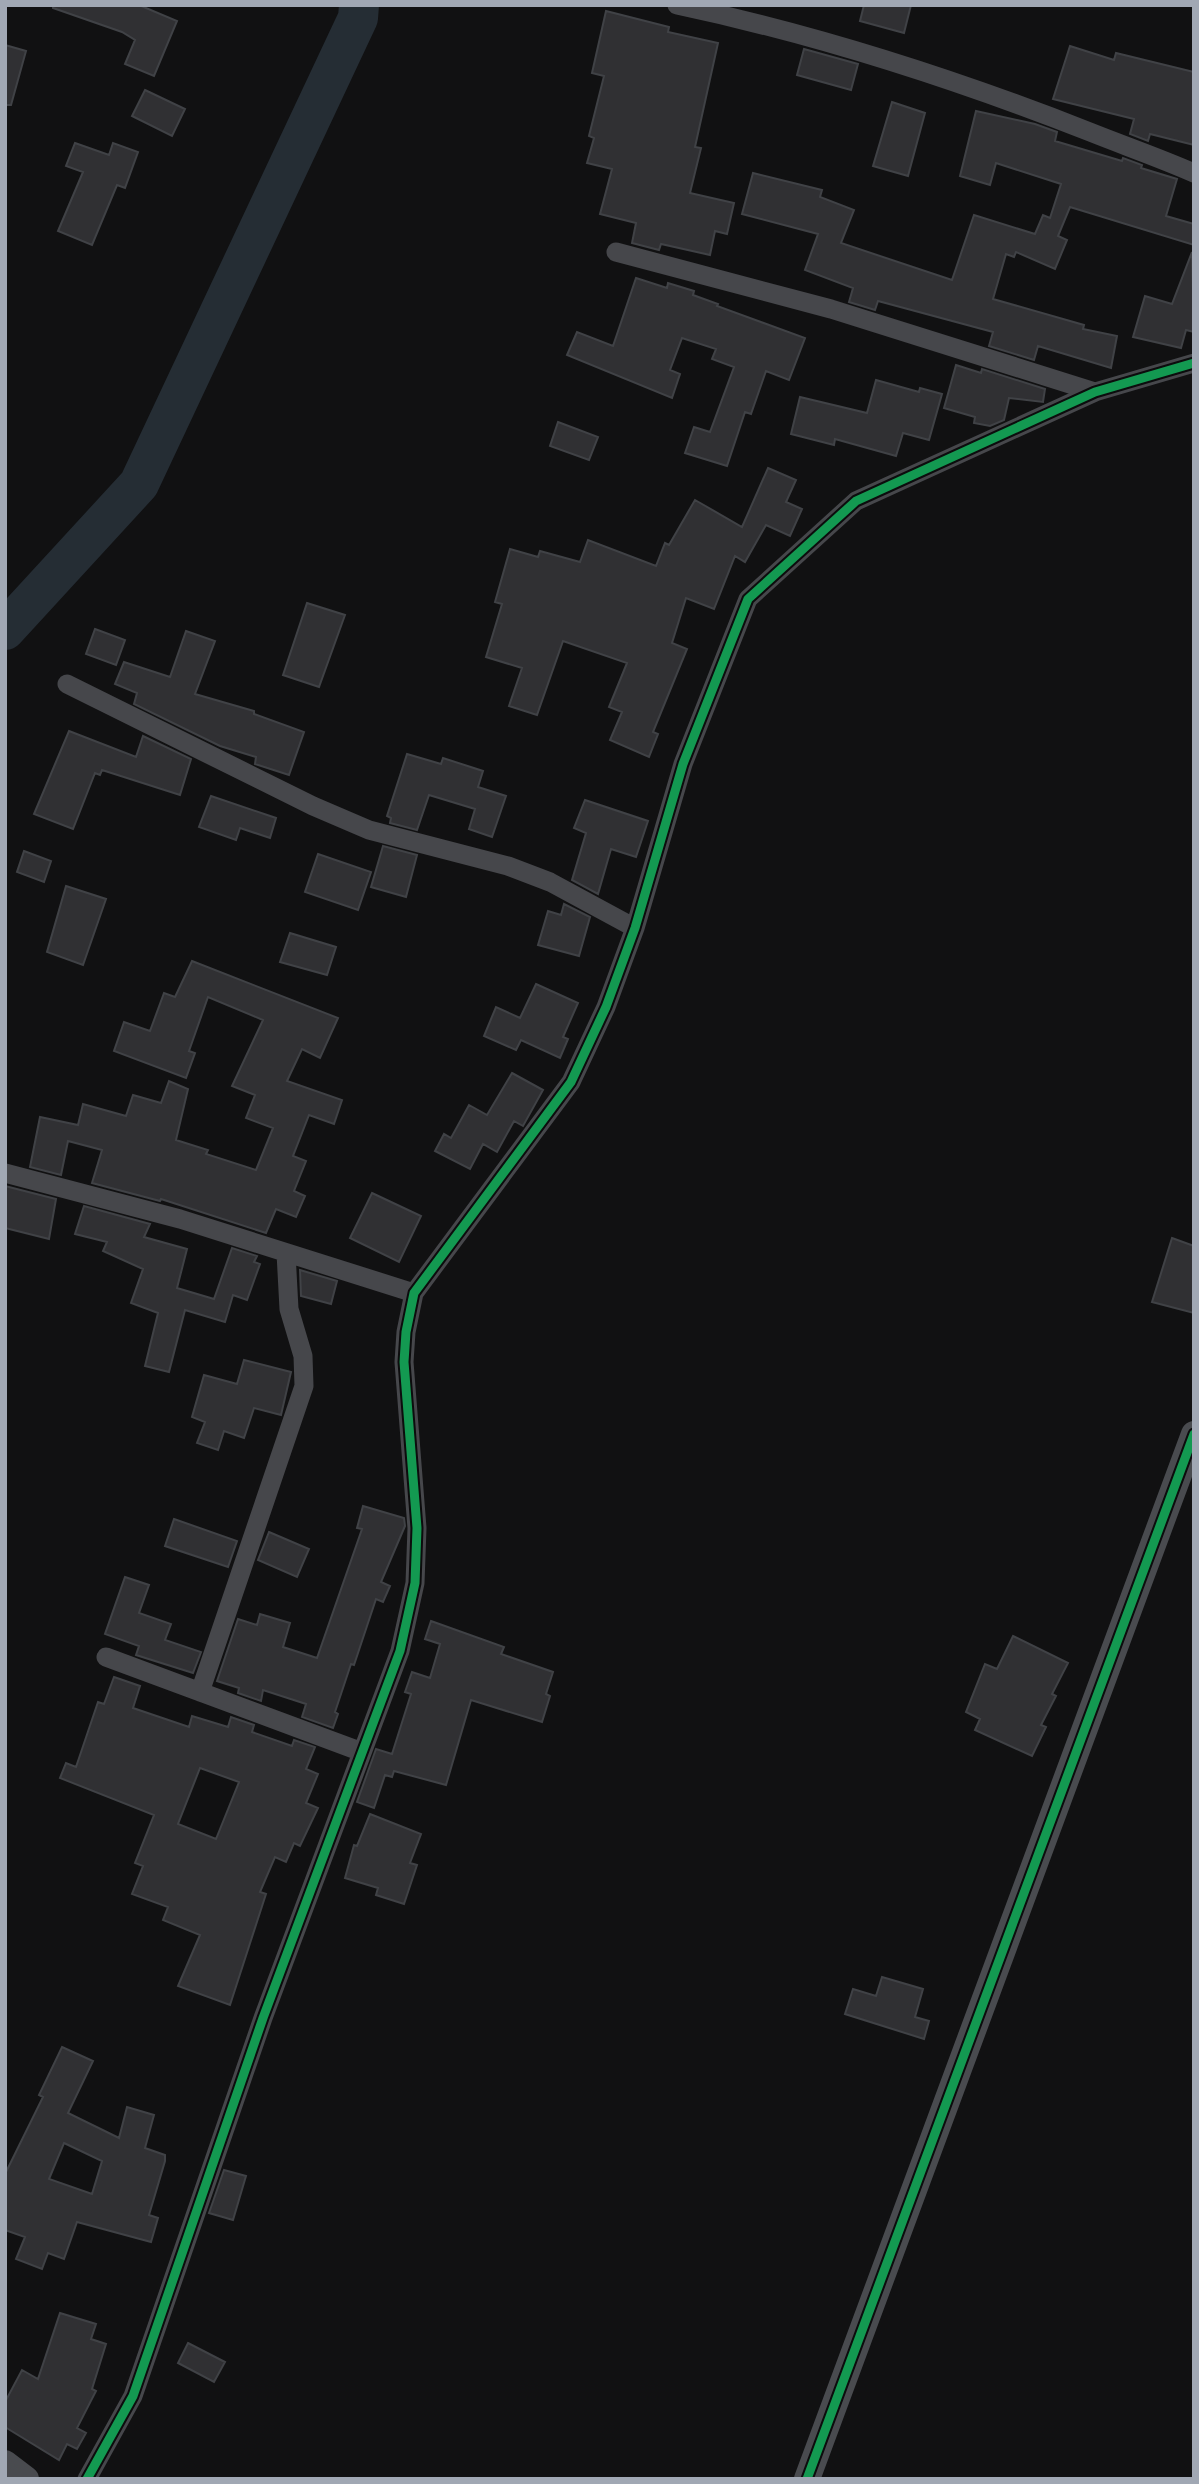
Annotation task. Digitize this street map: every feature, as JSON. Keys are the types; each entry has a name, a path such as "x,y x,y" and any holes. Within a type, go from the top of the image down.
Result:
{"street":[{"path":"677,5 772,25 859,50 1012,100 1194,173"},
{"path":"616,251 831,309 1096,392"},
{"path":"87,2479 133,2396 263,2018 400,1651 415,1583 417,1528 404,1362 414,1293 571,1082 606,1007 635,929 683,764 748,599 856,501 1096,392 1194,363"},
{"path":"67,684 313,806 369,830 550,882 635,929"},
{"path":"5,1173 180,1219 414,1293"},
{"path":"200,1692 304,1386 303,1356 289,1309 286,1253"},
{"path":"807,2479 1194,1434"},
{"path":"106,1657 362,1752"},
{"path":"5,2463 26,2479"}],"building":[{"path":"53,5 139,5 177,21 154,76 125,64 135,40 122,32 53,8"},
{"path":"864,5 911,5 904,33 860,21"},
{"path":"606,11 669,27 668,32 718,43 695,147 701,148 690,193 734,203 727,234 715,231 710,255 661,244 659,250 632,243 636,223 600,214 612,169 587,163 594,138 589,136 604,76 592,73"},
{"path":"5,45 26,51 11,105 5,105"},
{"path":"1070,46 1114,60 1116,53 1194,72 1194,145 1150,134 1148,141 1130,134 1134,119 1053,99"},
{"path":"804,49 858,64 851,90 797,75"},
{"path":"145,90 185,109 172,136 132,116"},
{"path":"892,102 925,113 908,176 873,166"},
{"path":"976,111 1035,124 1057,132 1055,141 1122,161 1123,158 1142,165 1141,168 1177,179 1166,216 1194,224 1194,245 1070,207 1058,236 1067,240 1055,269 1016,252 1014,257 1006,254 993,299 1084,325 1083,329 1117,336 1111,368 1038,346 1034,360 989,346 993,332 878,301 875,310 849,302 853,288 805,270 818,234 742,214 753,173 822,190 820,197 854,210 841,243 952,280 974,215 1035,234 1043,215 1050,218 1061,184 996,163 990,185 960,176"},
{"path":"75,143 109,155 113,143 138,152 125,188 117,185 92,245 58,231 83,172 66,166"},
{"path":"1192,252 1194,332 1186,330 1181,348 1133,337 1145,296 1172,304"},
{"path":"636,278 667,288 668,283 694,291 693,295 718,304 717,306 805,338 789,380 766,371 751,414 745,412 727,466 685,453 694,427 710,432 734,367 712,359 716,349 682,338 670,370 680,374 672,398 567,355 577,332 613,346"},
{"path":"956,365 981,373 982,369 1045,389 1043,402 1009,398 1004,420 990,426 974,423 975,417 944,408"},
{"path":"876,380 919,392 920,388 942,394 929,440 903,433 896,456 835,439 834,445 791,434 800,397 867,413"},
{"path":"558,422 598,437 589,460 550,446"},
{"path":"768,468 796,480 786,502 802,509 790,536 766,525 745,562 735,556 714,609 686,598 672,643 687,649 653,732 658,734 649,757 610,740 622,712 609,707 627,663 563,641 537,715 509,706 522,668 486,657 502,604 495,602 510,549 538,557 540,551 580,562 588,540 656,566 665,543 669,545 695,500 742,527"},
{"path":"307,603 345,615 319,687 283,675"},
{"path":"95,629 125,640 116,665 86,654"},
{"path":"186,631 215,641 195,694 254,711 254,714 304,732 289,775 255,764 256,757 220,746 134,704 137,693 115,684 124,662 170,677"},
{"path":"69,731 136,757 143,736 191,759 180,795 102,770 100,775 95,773 73,829 34,814"},
{"path":"407,754 441,764 443,758 483,771 478,787 506,796 492,837 469,829 475,809 429,795 417,830 390,823 391,818 387,816"},
{"path":"211,796 276,818 270,838 240,828 236,840 199,827"},
{"path":"585,800 648,821 636,857 611,849 598,894 572,880 586,833 574,828"},
{"path":"383,846 417,855 406,897 371,887"},
{"path":"24,851 51,861 44,882 17,872"},
{"path":"318,854 371,872 358,910 305,892"},
{"path":"66,886 106,899 83,965 47,952"},
{"path":"564,904 590,917 579,956 538,945 548,911 561,915"},
{"path":"290,933 336,947 327,975 280,962"},
{"path":"192,961 338,1018 320,1058 302,1049 287,1081 342,1100 334,1124 309,1115 293,1156 306,1161 294,1191 305,1196 296,1217 276,1209 266,1233 161,1199 160,1201 92,1183 102,1150 68,1141 61,1175 30,1167 40,1117 78,1125 83,1104 126,1116 133,1095 161,1103 169,1081 188,1089 176,1140 208,1150 206,1154 256,1170 273,1128 246,1118 255,1095 232,1086 263,1020 208,997 189,1051 195,1053 186,1078 114,1051 124,1022 150,1031 164,993 175,997"},
{"path":"536,984 578,1003 563,1037 568,1039 560,1058 521,1040 516,1050 484,1036 496,1007 520,1018"},
{"path":"512,1073 543,1090 523,1126 514,1121 497,1152 483,1144 470,1169 435,1151 444,1134 451,1138 469,1105 487,1115"},
{"path":"5,1186 56,1199 49,1239 5,1228"},
{"path":"372,1193 421,1216 399,1262 350,1238"},
{"path":"84,1206 150,1224 144,1237 187,1249 177,1288 214,1299 232,1248 257,1256 254,1262 260,1264 247,1300 233,1295 225,1322 185,1310 169,1372 145,1366 158,1313 131,1303 143,1269 103,1251 107,1242 75,1234"},
{"path":"1172,1238 1194,1246 1194,1313 1152,1302"},
{"path":"300,1270 337,1281 331,1304 301,1296"},
{"path":"244,1360 291,1372 281,1415 254,1408 244,1438 224,1431 218,1450 197,1443 205,1422 192,1417 204,1375 237,1384"},
{"path":"363,1506 404,1518 405,1526 381,1582 390,1586 383,1602 376,1599 335,1712 338,1714 333,1728 302,1717 306,1704 263,1690 261,1701 238,1693 239,1688 217,1681 238,1619 257,1625 260,1614 290,1623 283,1647 317,1658 362,1529 357,1528"},
{"path":"174,1519 237,1541 228,1567 165,1546"},
{"path":"269,1532 309,1549 297,1577 258,1560"},
{"path":"125,1577 149,1585 139,1613 171,1624 165,1640 201,1652 193,1673 136,1655 139,1646 105,1634"},
{"path":"431,1621 504,1647 501,1654 553,1672 546,1694 550,1696 542,1722 471,1700 446,1785 394,1771 392,1777 385,1775 374,1808 357,1802 376,1749 392,1754 411,1694 405,1692 412,1672 430,1678 440,1644 425,1639"},
{"path":"1013,1636 1068,1663 1052,1694 1056,1696 1041,1725 1046,1727 1032,1756 975,1730 980,1719 966,1712 985,1664 997,1669"},
{"path":"114,1677 140,1686 133,1708 189,1727 192,1716 228,1727 231,1717 254,1725 252,1732 292,1746 294,1740 315,1747 306,1769 318,1774 306,1803 318,1808 300,1846 294,1843 286,1862 275,1857 260,1892 266,1894 230,2005 178,1986 200,1935 163,1920 168,1907 132,1894 143,1866 135,1863 154,1815 60,1778 66,1763 76,1767 98,1702 104,1704","holes":["200,1768 239,1782 216,1839 178,1824"]},
{"path":"370,1814 421,1834 410,1863 417,1865 404,1904 376,1895 378,1888 345,1878 354,1845 357,1846"},
{"path":"882,1977 923,1989 915,2017 929,2021 924,2039 845,2014 853,1989 876,1996"},
{"path":"62,2047 93,2061 68,2113 119,2138 127,2107 154,2115 145,2148 165,2155 165,2161 149,2215 158,2218 151,2242 77,2222 64,2259 48,2253 42,2269 16,2259 25,2237 5,2230 5,2174 43,2097 39,2095","holes":["64,2143 102,2161 92,2194 49,2179"]},
{"path":"224,2170 246,2176 233,2220 209,2213"},
{"path":"60,2313 96,2324 91,2339 106,2344 92,2389 96,2391 77,2428 86,2433 77,2449 67,2444 59,2460 5,2427 5,2402 22,2370 38,2379"},
{"path":"188,2343 225,2362 214,2382 178,2363"}],"waterway":[{"path":"5,630 139,484 358,18 359,5"}],"cycle path":[{"path":"87,2479 133,2396 263,2018 400,1651 415,1583 417,1528 404,1362 406,1332 414,1293 571,1082 606,1007 635,928 683,764 748,599 856,501 1095,392 1194,363"},
{"path":"807,2479 1194,1434"}]}
